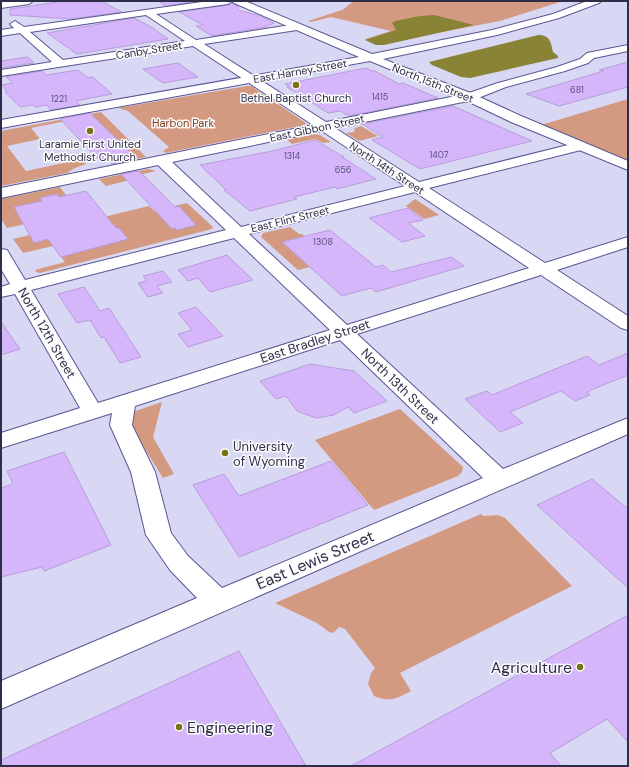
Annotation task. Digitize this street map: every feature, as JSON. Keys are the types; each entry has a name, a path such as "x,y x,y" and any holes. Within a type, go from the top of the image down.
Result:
{"main road":[{"name":"North 15th Street","path":"237,1 370,58 468,97 628,166"},
{"name":"East Harney Street","path":"1,124 370,58 519,26 556,16 596,1"}],"street":[{"path":"1,5 29,1"},
{"path":"1,33 228,1"},
{"name":"North 14th Street","path":"147,12 628,324"},
{"path":"6,21 16,24 61,64"},
{"name":"Canby Street","path":"1,73 297,27"},
{"name":"East Gibbon Street","path":"1,193 468,97 492,88 561,69 584,61 591,55 628,48"},
{"name":"East Flint Street","path":"1,292 580,146"},
{"name":"North 13th Street","path":"161,160 500,480"},
{"name":"East Bradley Street","path":"1,441 628,242"},
{"name":"North 12th Street","path":"1,254 92,412"},
{"path":"125,402 121,425 143,472 150,494 154,519 159,535 180,563 218,601"},
{"name":"East Lewis Street","path":"1,695 628,425"}],"green space":[{"path":"354,1 563,1 500,21 379,44 365,39 391,31 331,17 311,22 308,21 342,10"},
{"name":"Harbon Park","path":"251,86 306,123 305,125 166,153 163,151 169,147 128,111 118,108"},
{"path":"628,99 628,161 541,125"},
{"path":"101,112 146,157 120,162 132,153 92,116 31,128 40,139 7,146 26,171 82,159 86,164 67,173 1,186 1,131"},
{"path":"361,126 378,136 359,141 346,133 354,132 355,128"},
{"path":"315,134 320,135 331,142 323,143 315,139 292,144 287,140"},
{"path":"148,169 156,171 106,186 99,179"},
{"path":"60,187 79,212 7,228 1,219 1,199"},
{"path":"415,199 439,215 424,219 406,206"},
{"path":"187,203 213,227 212,229 40,273 36,272 35,270 65,262 53,246 23,253 13,239 149,206 154,211"},
{"path":"290,227 299,234 302,234 334,261 298,270 261,237 263,233"},
{"path":"162,402 153,437 174,474 163,478 124,415"},
{"path":"400,409 463,467 462,472 458,476 374,510 315,440"},
{"path":"481,514 483,516 498,515 505,518 572,586 400,673 411,691 402,696 393,699 385,699 374,696 368,684 371,673 375,668 345,629 339,627 333,633 329,632 317,623 275,603"}],"shaded area":[{"path":"434,15 474,25 384,45 376,45 365,40 396,30 392,23 395,21"},
{"path":"538,35 545,36 549,40 552,45 553,52 558,56 558,58 470,78 461,77 432,65 429,62"}],"building":[{"path":"64,1 101,1 122,12 71,19 10,15 10,9"},
{"path":"158,1 198,1 166,6"},
{"path":"232,3 238,6 238,10 261,16 274,23 266,27 212,36 196,26 203,25 179,12 228,5"},
{"path":"134,18 153,28 168,39 77,54 47,33"},
{"path":"28,57 34,63 1,68 1,61"},
{"path":"628,62 628,87 559,106 526,94 604,71 599,70"},
{"path":"178,63 198,77 163,83 143,69"},
{"path":"366,68 375,71 399,84 403,83 438,98 349,116 340,111 328,113 287,87 289,87 285,84"},
{"path":"78,70 88,78 93,77 112,94 76,101 80,105 51,110 47,105 20,107 5,92 7,91 2,85 13,83 6,77 42,71 46,75"},
{"path":"453,106 532,141 420,169 372,140 383,137 362,124"},
{"name":"Laramie First United Methodist Church","path":"90,113 131,153 124,155 129,161 112,164 106,158 99,160 60,119"},
{"path":"315,140 344,157 342,157 376,179 337,189 335,187 294,197 297,199 250,211 224,190 226,190 200,165 272,151"},
{"path":"139,171 175,207 179,206 196,225 177,230 175,228 172,229 121,174"},
{"path":"86,191 116,228 119,228 128,239 61,257 48,239 34,243 14,207 42,201 40,198 57,194 59,197"},
{"path":"408,208 423,220 408,223 425,236 402,242 369,218"},
{"path":"330,230 376,267 383,265 391,272 451,257 464,266 376,292 371,288 342,296 282,242"},
{"path":"227,255 253,280 210,292 198,278 188,281 178,270"},
{"path":"163,271 172,282 157,286 163,293 148,297 138,283 147,281 143,276"},
{"path":"84,287 100,311 109,308 141,357 120,363 104,337 101,338 90,320 77,323 58,294"},
{"path":"196,307 223,336 188,347 178,334 192,330 178,313"},
{"path":"1,322 20,349 1,355"},
{"path":"628,353 628,375 591,390 587,393 590,395 575,401 561,391 510,412 523,423 500,432 465,399 487,391 492,395 587,356 599,365"},
{"path":"310,364 354,371 387,401 354,413 348,407 334,415 316,418 297,411 286,396 276,399 260,381"},
{"path":"64,452 111,545 44,571 42,567 1,577 1,488 13,484 7,471"},
{"path":"331,461 368,505 239,557 193,485 224,474 239,496"},
{"path":"592,479 628,509 628,588 537,505"},
{"name":"Agriculture","path":"628,615 628,742 607,719 550,753 561,766 351,766"},
{"name":"Engineering","path":"239,651 306,766 1,766 1,760"}],"place":[{"name":"Bethel Baptist Church","path":"296,85"},
{"name":"Laramie First United Methodist Church","path":"90,131"},
{"name":"University of Wyoming","path":"225,453"},
{"name":"Agriculture","path":"580,667"},
{"name":"Engineering","path":"179,727"}]}
